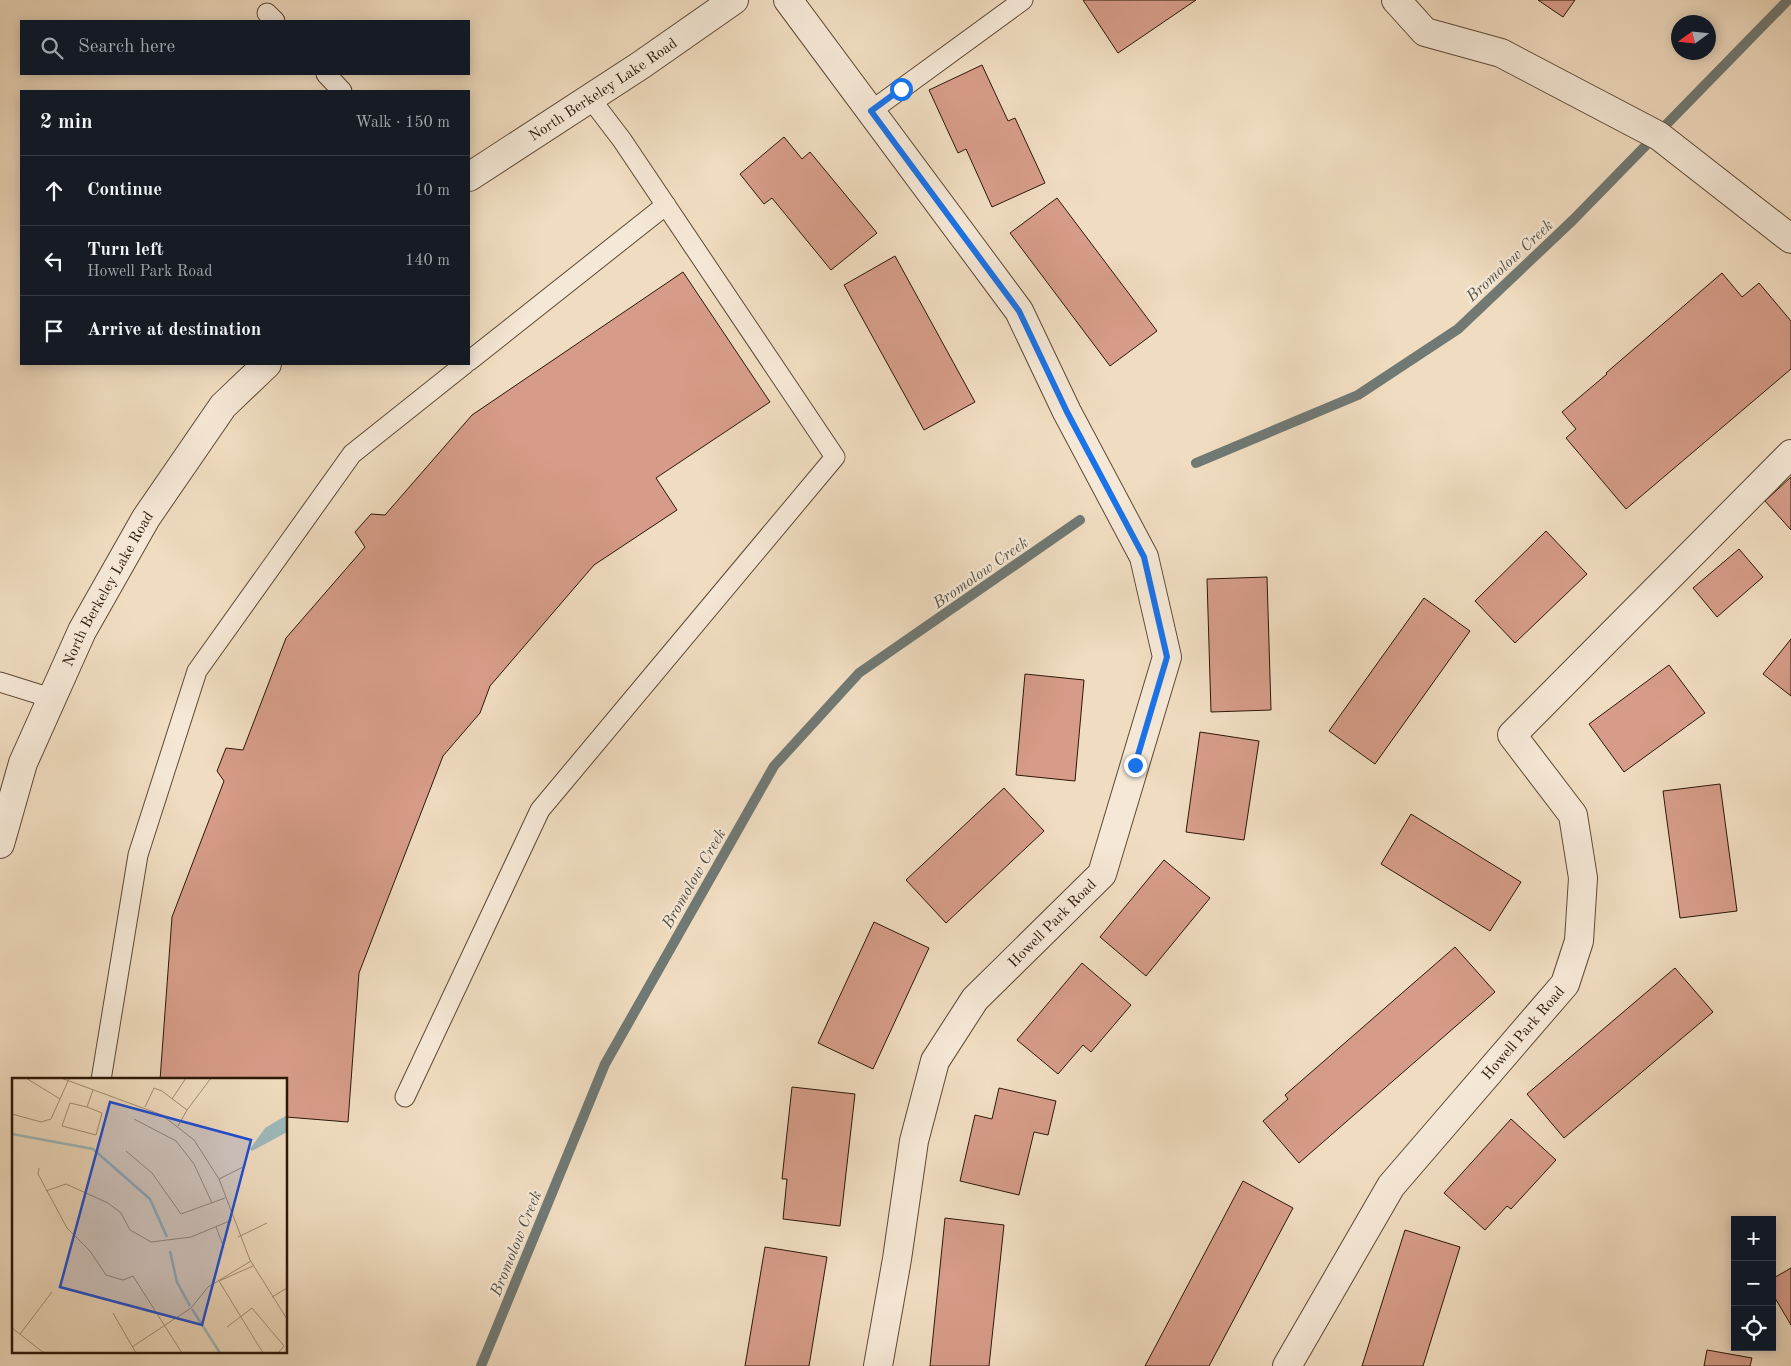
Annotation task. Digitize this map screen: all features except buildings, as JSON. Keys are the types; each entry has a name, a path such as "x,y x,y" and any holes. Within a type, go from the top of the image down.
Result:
{"street":[{"name":"North Berkeley Lake Road","path":"470,176 590,98 734,0"},
{"name":"Howell Park Road","path":"788,0 1019,311 1067,412 1144,557 1167,657 1102,874 975,999 935,1061 914,1141 897,1258 878,1366"},
{"path":"1396,0 1425,32 1501,53 1659,136 1791,239"},
{"name":"North Berkeley Lake Road","path":"0,844 24,763 82,631 146,518 223,406 266,365"},
{"name":"Howell Park Road","path":"1287,1366 1391,1186 1565,984 1579,941 1583,878 1573,815 1512,735 1791,454"}],"lane":[{"path":"871,111 1023,0"},
{"path":"327,75 341,90"},
{"path":"405,1097 540,810 835,457 622,140 590,98"},
{"path":"470,360 666,205"},
{"path":"101,1078 138,855 197,671 352,454 464,365"},
{"path":"0,682 51,698"}],"waterway":[{"name":"Bromolow Creek","path":"1196,463 1358,395 1458,329 1573,220 1788,0"},
{"name":"Bromolow Creek","path":"481,1366 605,1064 774,766 859,673 1080,520"}],"route":[{"path":"901,89 871,111 1019,311 1067,412 1144,557 1167,657 1135,765"}]}
